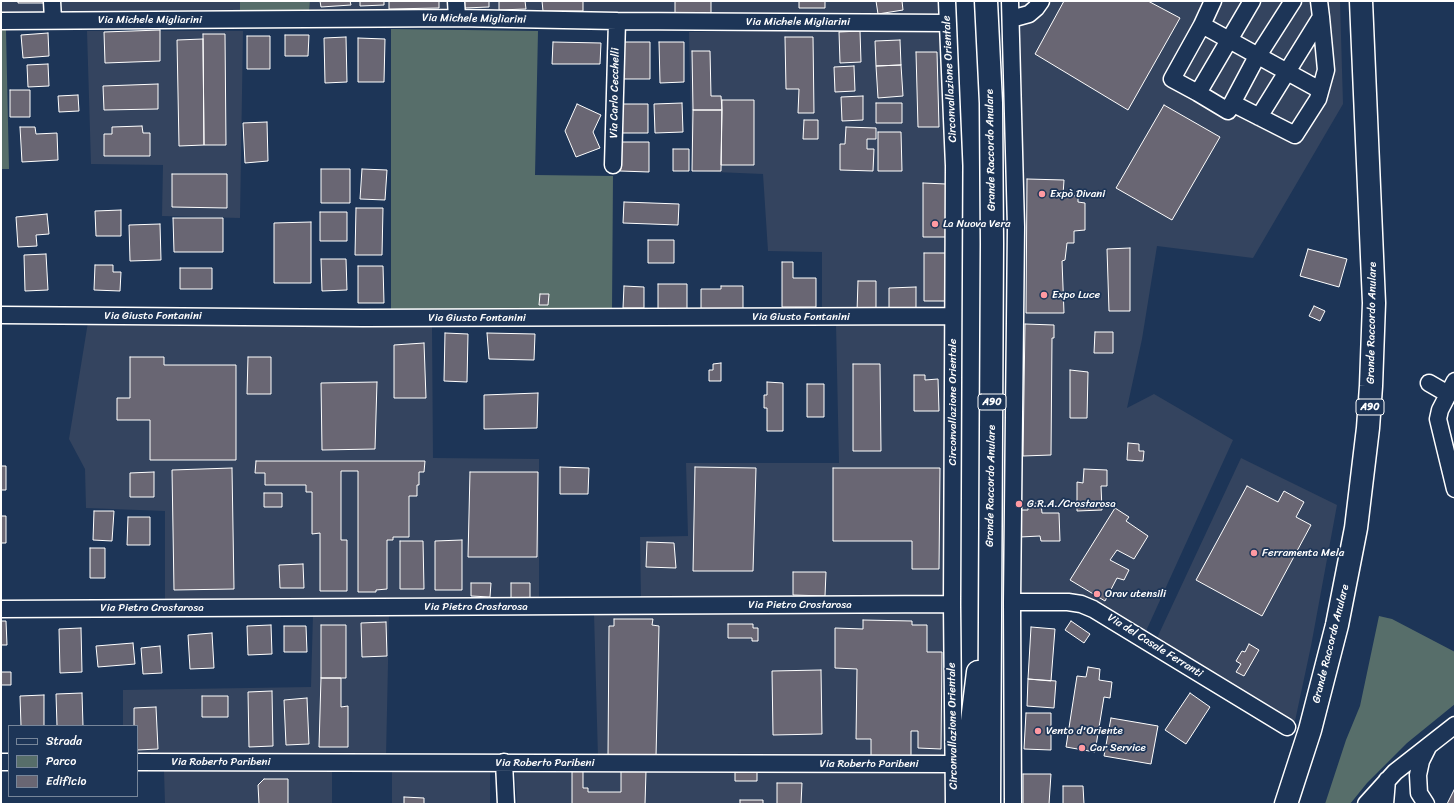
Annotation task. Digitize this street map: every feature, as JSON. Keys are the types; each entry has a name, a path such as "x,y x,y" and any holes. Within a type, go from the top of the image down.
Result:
{"highway":[{"name":"Grande Raccordo Anulare","path":"986,1 991,104 992,236 989,804"},
{"name":"Grande Raccordo Anulare","path":"1286,804 1310,730 1337,625 1354,542 1366,444 1372,372 1374,303 1361,1"},
{"path":"972,804 971,735 973,705 989,608"}],"street":[{"path":"52,1 53,20"},
{"path":"456,1 457,18"},
{"name":"Circonvallazione Orientale","path":"947,1 954,166 952,604 954,804"},
{"path":"1010,1 1016,227 1012,602 1013,804"},
{"path":"1011,19 1029,14 1036,8 1040,1"},
{"path":"1213,1 1202,25 1172,79 1228,111 1258,56 1293,1"},
{"path":"1198,93 1252,1"},
{"path":"1232,103 1295,135 1318,99 1326,70 1319,1"},
{"path":"1259,117 1321,17"},
{"name":"Via Michele Migliarini","path":"1,21 457,18 617,21 948,23"},
{"name":"Via Carlo Cecchelli","path":"613,165 617,21"},
{"path":"1202,25 1320,90"},
{"name":"Via Giusto Fontanini","path":"1,315 355,318 953,316"},
{"path":"1429,383 1453,387 1438,414 1438,425 1455,489"},
{"name":"Via del Casale Ferranti","path":"1012,602 1062,602 1081,604 1093,608 1287,727"},
{"name":"Via Pietro Crostarosa","path":"1,609 952,604"},
{"path":"1366,804 1387,780 1403,765 1455,725"},
{"path":"1420,800 1419,770 1421,761 1429,745"},
{"name":"Via Roberto Paribeni","path":"138,762 953,764"},
{"path":"504,762 506,804"},
{"path":"1386,804 1387,780"}],"shaded area":[{"path":"1,1 240,1 240,14 1,16"},
{"path":"310,1 451,1 451,13 309,13"},
{"path":"460,1 942,1 944,18 461,12"},
{"path":"1021,1 1340,1 1343,104 1253,258 1157,246 1142,339 1127,408 1154,394 1233,440 1146,631 1098,603 1020,597 1022,465"},
{"path":"941,29 949,310 822,312 822,252 768,251 763,174 692,171 689,32"},
{"path":"87,31 243,31 240,218 162,216 163,165 91,164"},
{"path":"88,322 432,327 433,458 539,459 539,599 165,604 165,511 86,508 85,469 69,439"},
{"path":"947,322 948,600 641,600 640,537 688,536 686,463 839,463 836,324"},
{"path":"1241,458 1337,505 1311,646 1295,721 1157,638"},
{"path":"946,610 945,758 598,758 594,613"},
{"path":"313,614 389,616 386,757 138,758 138,725 123,725 123,690 311,687"},
{"path":"332,770 332,804 165,804 164,771"},
{"path":"392,771 490,773 490,804 392,804"},
{"path":"946,771 946,804 517,804 515,773"}],"green space":[{"path":"240,1 310,1 309,13 240,14"},
{"path":"391,29 538,31 535,175 613,176 612,310 391,310"},
{"path":"1,30 6,30 9,169 1,169"},
{"path":"1379,616 1392,619 1455,652 1455,704 1407,743 1367,783 1350,804 1325,804 1346,740 1360,706"}],"building":[{"path":"18,1 44,1 44,3 18,3"},
{"path":"320,1 350,1 351,5 321,7"},
{"path":"360,1 384,1 384,5 360,6"},
{"path":"389,1 439,1 439,8 389,9"},
{"path":"464,1 489,1 489,7 464,8"},
{"path":"499,1 525,1 526,9 499,10"},
{"path":"542,1 583,1 583,11 543,11"},
{"path":"675,1 711,1 711,19 675,18"},
{"path":"799,1 825,1 825,8 799,8"},
{"path":"876,1 902,1 903,10 878,14"},
{"path":"1064,1 1148,1 1180,18 1128,110 1035,54"},
{"path":"160,30 160,61 105,63 104,32"},
{"path":"860,31 861,62 840,63 839,32"},
{"path":"48,33 49,56 23,58 21,35"},
{"path":"203,34 225,34 226,145 204,145"},
{"path":"285,35 309,35 308,56 285,56"},
{"path":"247,36 270,36 270,69 247,69"},
{"path":"346,37 347,82 325,83 324,38"},
{"path":"785,37 813,37 814,113 798,113 799,89 786,89"},
{"path":"358,38 385,39 384,82 358,82"},
{"path":"203,39 204,145 179,146 177,40"},
{"path":"900,40 901,65 876,66 875,41"},
{"path":"553,42 601,43 600,64 552,64"},
{"path":"620,42 650,42 650,79 621,79"},
{"path":"659,42 684,42 684,82 660,83"},
{"path":"692,51 710,51 711,96 721,96 722,110 693,110"},
{"path":"916,52 937,52 939,127 918,127"},
{"path":"48,64 49,86 28,87 27,65"},
{"path":"901,65 903,96 878,98 876,66"},
{"path":"854,66 855,91 835,92 834,67"},
{"path":"158,84 158,109 104,110 103,86"},
{"path":"10,90 30,90 30,117 10,117"},
{"path":"78,95 79,111 59,112 58,96"},
{"path":"863,96 863,120 842,121 841,97"},
{"path":"722,100 754,100 754,165 721,165"},
{"path":"682,103 683,132 655,133 654,104"},
{"path":"876,103 902,103 902,123 876,123"},
{"path":"577,104 601,115 593,132 600,148 576,157 565,131"},
{"path":"620,104 648,104 648,133 621,133"},
{"path":"1164,105 1220,137 1172,220 1116,188"},
{"path":"693,110 722,110 721,171 692,171"},
{"path":"804,120 818,120 818,139 803,139"},
{"path":"267,122 268,161 245,163 243,123"},
{"path":"142,126 143,133 150,133 150,156 104,156 104,134 112,134 112,127"},
{"path":"20,127 35,127 36,134 57,133 58,160 22,162"},
{"path":"846,127 876,128 876,139 867,139 867,149 874,149 873,171 840,170 840,144 845,144"},
{"path":"878,132 901,132 902,171 878,171"},
{"path":"620,142 649,142 649,172 620,171"},
{"path":"673,149 689,149 689,171 673,171"},
{"path":"321,169 350,169 350,203 321,203"},
{"path":"362,169 387,170 385,200 360,199"},
{"path":"172,174 227,174 227,208 172,207"},
{"path":"1027,179 1064,180 1063,195 1078,196 1078,202 1085,203 1085,230 1074,231 1074,243 1067,243 1065,260 1062,261 1064,313 1026,313"},
{"path":"923,183 946,184 946,237 923,237"},
{"path":"624,202 679,204 678,225 623,223"},
{"path":"356,208 383,208 382,255 355,255"},
{"path":"121,210 121,236 96,236 95,211"},
{"path":"320,212 347,212 347,241 320,241"},
{"path":"47,214 49,234 36,235 37,246 18,247 16,217"},
{"path":"173,218 223,218 223,252 174,252"},
{"path":"311,222 311,283 274,283 274,223"},
{"path":"160,224 161,260 130,261 129,225"},
{"path":"648,240 674,240 674,263 648,263"},
{"path":"1130,248 1130,311 1109,311 1107,249"},
{"path":"1308,249 1347,259 1339,287 1300,276"},
{"path":"924,253 947,253 946,301 924,301"},
{"path":"46,254 48,290 25,291 24,255"},
{"path":"321,259 346,259 347,290 322,291"},
{"path":"782,262 793,262 793,278 816,278 816,307 782,307"},
{"path":"95,265 113,265 113,272 121,272 120,291 94,290"},
{"path":"358,266 383,266 384,303 358,303"},
{"path":"180,268 212,268 212,289 180,289"},
{"path":"858,281 876,281 876,312 857,312"},
{"path":"658,284 687,284 687,310 658,310"},
{"path":"624,286 644,287 644,308 623,308"},
{"path":"721,286 743,286 743,312 701,311 701,289 721,289"},
{"path":"916,287 916,312 889,312 889,288"},
{"path":"540,294 549,294 548,305 539,305"},
{"path":"1314,306 1325,311 1320,321 1309,316"},
{"path":"1025,324 1054,325 1054,338 1052,338 1051,455 1023,456"},
{"path":"1095,332 1113,332 1113,353 1094,353"},
{"path":"445,333 468,334 467,382 444,381"},
{"path":"487,333 535,334 534,360 489,359"},
{"path":"424,343 426,398 394,398 394,345"},
{"path":"130,357 164,357 164,365 236,365 236,460 150,460 150,420 117,420 117,398 130,398"},
{"path":"248,357 271,357 271,394 247,394"},
{"path":"721,363 721,381 709,381 709,370 713,370 713,364"},
{"path":"853,364 880,364 881,451 853,451"},
{"path":"1070,370 1088,372 1087,418 1070,418"},
{"path":"914,375 925,375 925,380 938,379 939,411 914,411"},
{"path":"377,382 375,449 322,450 321,383"},
{"path":"767,382 783,383 783,431 767,431 767,408 764,408 764,395 767,395"},
{"path":"807,384 824,384 824,417 807,417"},
{"path":"538,393 537,428 484,429 484,395"},
{"path":"1128,443 1139,444 1139,451 1144,451 1143,461 1127,460"},
{"path":"256,461 425,461 424,472 419,472 417,496 409,496 409,537 393,537 393,540 387,540 387,589 376,590 376,592 358,592 358,471 341,471 341,540 347,540 347,591 320,591 320,533 312,534 312,492 306,492 306,485 265,485 265,473 255,473"},
{"path":"1,466 6,466 6,490 1,490"},
{"path":"560,467 589,468 588,494 560,494"},
{"path":"695,467 756,468 753,571 693,571"},
{"path":"232,468 234,589 174,590 172,470"},
{"path":"833,468 940,468 939,569 912,569 912,541 833,541"},
{"path":"1084,469 1107,470 1107,486 1101,486 1102,510 1077,511 1077,482 1083,483"},
{"path":"154,472 154,497 130,497 130,473"},
{"path":"470,472 538,472 537,557 468,557"},
{"name":"Ferramenta Mela","path":"1247,486 1278,502 1284,491 1304,502 1296,517 1311,525 1262,616 1196,580"},
{"path":"264,493 282,493 282,507 264,507"},
{"path":"1028,503 1041,503 1042,513 1059,513 1060,541 1041,541 1040,536 1020,537 1020,510 1028,510"},
{"path":"1115,508 1129,517 1126,521 1148,536 1134,559 1117,550 1110,560 1129,570 1124,580 1117,578 1105,601 1070,580"},
{"path":"94,511 114,511 112,541 93,540"},
{"path":"1,516 6,516 6,543 1,543"},
{"path":"128,517 150,517 150,545 127,545"},
{"path":"462,540 462,590 435,590 435,541"},
{"path":"400,541 423,541 424,589 400,589"},
{"path":"647,542 674,543 676,568 646,567"},
{"path":"90,548 105,548 105,578 90,578"},
{"path":"303,564 304,588 280,588 279,565"},
{"path":"793,572 826,572 825,596 793,595"},
{"path":"471,583 491,583 490,597 471,596"},
{"path":"511,583 530,583 530,598 511,598"},
{"path":"614,619 653,619 652,625 659,626 656,757 608,756 609,626 614,626"},
{"path":"863,620 912,621 912,625 927,625 927,652 942,652 941,749 918,748 918,731 911,731 911,756 871,756 871,739 856,739 857,669 835,668 835,628 863,629"},
{"path":"1,621 6,621 7,645 1,645"},
{"path":"1071,621 1090,634 1084,643 1065,630"},
{"path":"386,622 387,656 362,657 361,623"},
{"path":"728,624 753,624 753,628 758,628 758,641 752,641 752,638 728,638"},
{"path":"271,625 272,654 248,655 247,626"},
{"path":"321,625 346,625 346,678 321,678"},
{"path":"284,626 306,626 307,652 284,652"},
{"path":"1031,627 1055,629 1051,681 1028,679"},
{"path":"81,628 82,672 60,673 59,629"},
{"path":"212,633 214,668 190,669 188,635"},
{"path":"133,643 135,664 98,667 96,646"},
{"path":"1249,644 1259,650 1244,676 1236,672 1241,664 1236,661 1242,651 1245,652"},
{"path":"160,646 162,673 143,674 141,648"},
{"path":"1088,667 1100,669 1099,680 1112,682 1110,698 1104,697 1095,752 1066,747 1077,676 1086,677"},
{"path":"821,670 822,734 773,735 772,671"},
{"path":"1,672 11,672 11,685 1,685"},
{"path":"321,678 341,678 341,707 348,706 348,747 319,747"},
{"path":"1028,679 1056,681 1054,708 1027,706"},
{"path":"272,691 273,746 249,747 248,692"},
{"path":"82,693 83,725 57,725 56,694"},
{"path":"1190,693 1210,707 1186,744 1165,730"},
{"path":"44,695 44,725 21,725 20,696"},
{"path":"202,696 228,696 228,717 202,717"},
{"path":"307,698 309,744 286,745 284,700"},
{"path":"156,707 158,749 138,750 138,725 134,725 134,708"},
{"name":"Vento d'Oriente","path":"1026,713 1051,713 1051,750 1024,749"},
{"path":"1111,718 1158,726 1151,764 1104,756"},
{"path":"735,769 757,769 757,781 735,781"},
{"path":"572,770 583,771 583,788 588,788 588,792 621,792 621,770 646,771 645,804 572,804"},
{"path":"1023,774 1051,774 1049,804 1023,804"},
{"path":"264,779 288,779 288,804 259,804 258,785"},
{"path":"777,783 802,783 801,804 777,804"},
{"path":"1063,786 1083,786 1084,804 1063,804"},
{"path":"1455,788 1455,804 1447,804"},
{"path":"404,797 424,798 424,804 404,804"},
{"path":"740,800 763,800 763,804 740,804"}],"place":[{"name":"Expò Divani","path":"1042,194"},
{"name":"La Nuova Vera","path":"935,224"},
{"name":"Expo Luce","path":"1044,295"},
{"name":"G.R.A./Crostarosa","path":"1019,504"},
{"name":"Ferramenta Mela","path":"1254,553"},
{"name":"Orav utensili","path":"1097,594"},
{"name":"Vento d'Oriente","path":"1038,731"},
{"name":"Car Service","path":"1082,748"}]}
